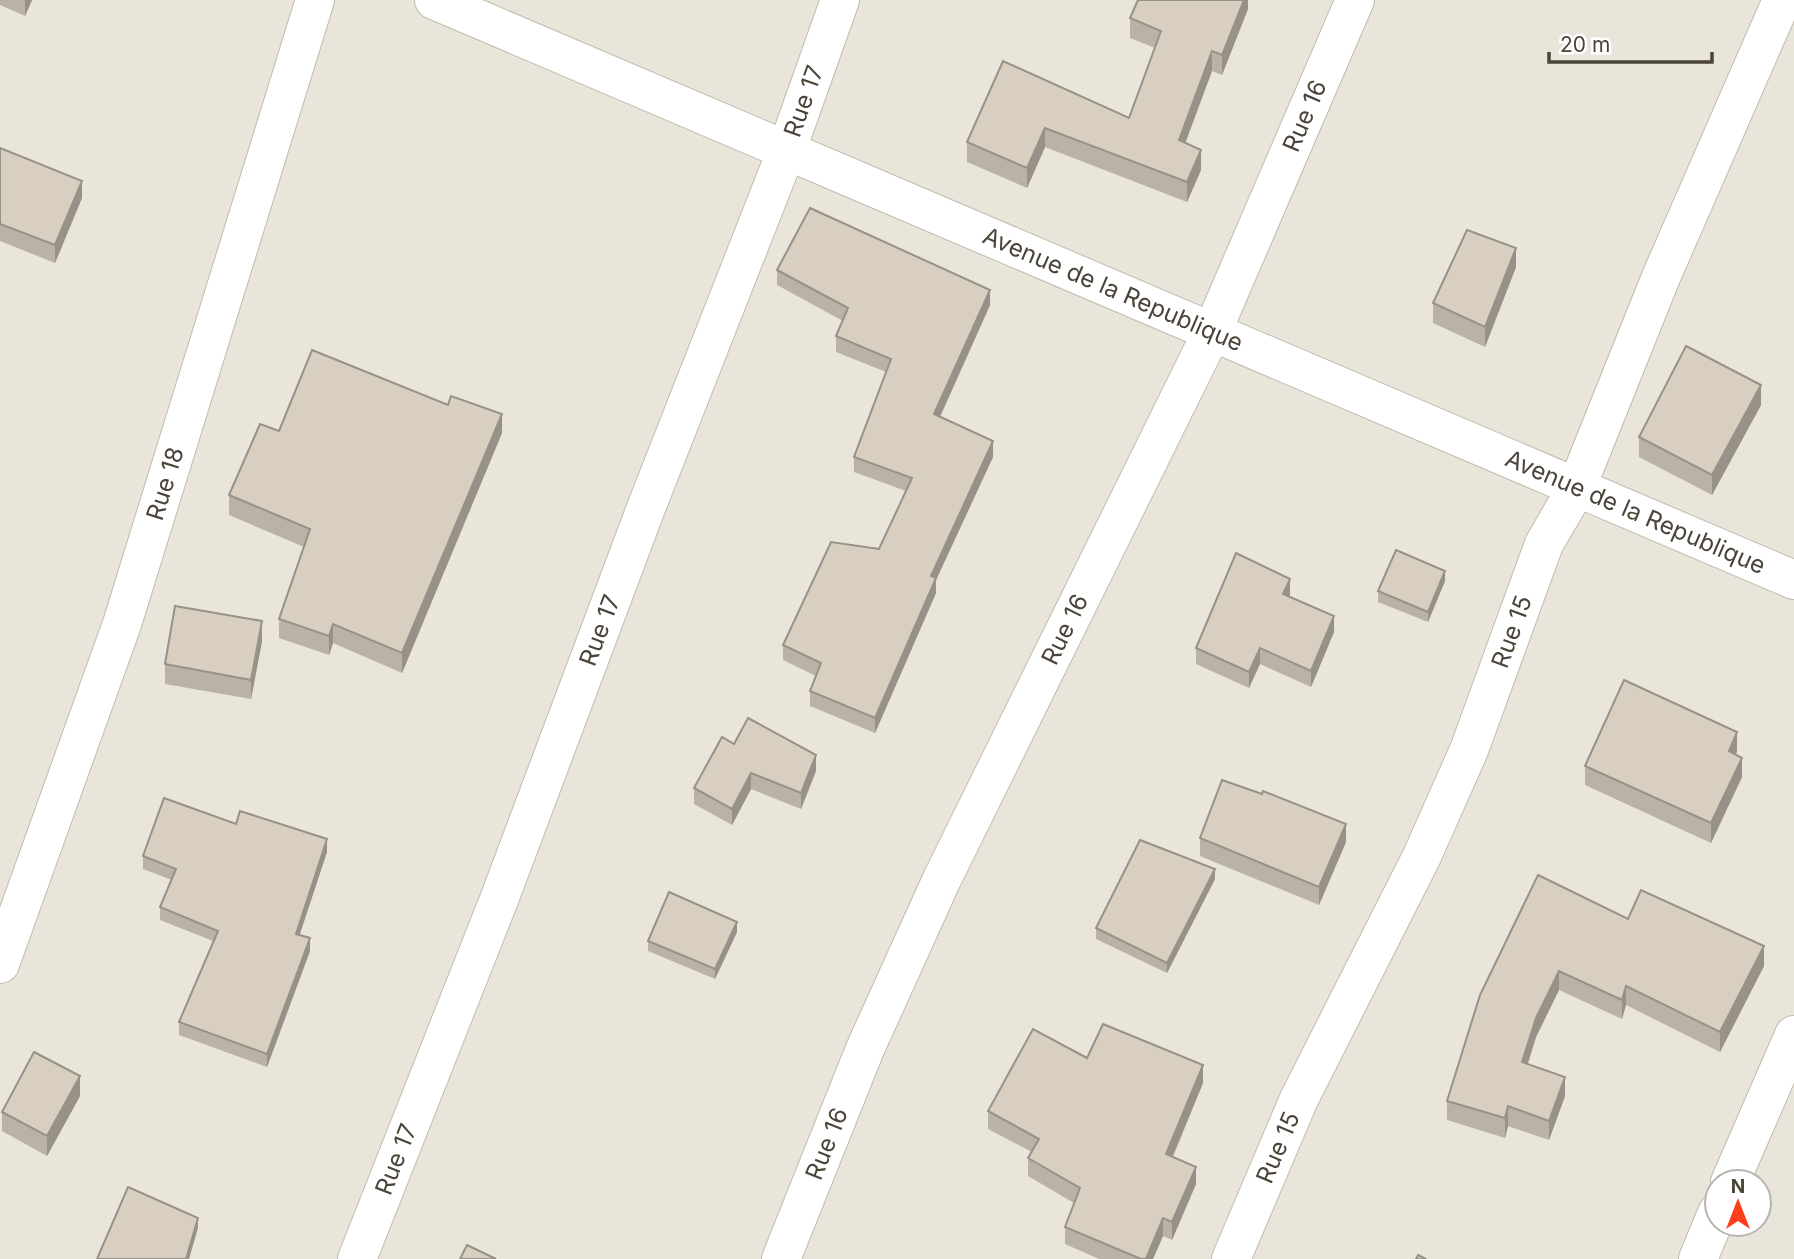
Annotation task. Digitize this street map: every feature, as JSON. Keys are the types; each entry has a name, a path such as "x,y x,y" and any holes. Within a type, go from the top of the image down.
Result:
{"street":[{"name":"Rue 18","path":"0,964 122,624 315,0"},
{"name":"Avenue de la Republique","path":"434,0 1576,489 1794,579"},
{"name":"Rue 17","path":"357,1259 500,897 646,508 786,152 841,0"},
{"name":"Rue 16","path":"781,1259 865,1049 942,879 1212,332 1355,0"},
{"name":"Rue 15","path":"1231,1259 1299,1099 1422,856 1469,750 1544,544 1576,489 1661,277 1782,0"},
{"path":"1736,1168 1794,1035"},
{"path":"1698,1259 1707,1238"}],"shaded area":[{"path":"0,0 1794,0 1794,1259 0,1259"}],"building":[{"path":"1138,0 1244,0 1222,55 1212,51 1179,140 1201,150 1187,182 1045,128 1027,168 967,142 1003,61 1129,118 1161,31 1130,18"},
{"path":"0,148 82,181 55,245 0,224"},
{"path":"810,208 990,290 934,414 993,441 931,576 936,578 875,718 810,691 821,663 783,645 831,542 879,549 912,478 854,457 891,359 836,336 848,308 777,270"},
{"path":"1467,230 1516,248 1485,327 1433,303"},
{"path":"1686,346 1761,385 1712,475 1639,437"},
{"path":"312,350 448,405 451,396 502,414 402,653 333,624 329,636 279,619 310,529 229,495 260,424 279,431"},
{"path":"1396,550 1445,571 1428,612 1378,591"},
{"path":"1236,553 1290,579 1283,594 1334,616 1311,671 1260,648 1249,672 1196,648"},
{"path":"175,606 262,621 251,680 165,664"},
{"path":"1624,680 1737,732 1729,751 1742,758 1711,823 1585,766"},
{"path":"748,718 816,755 801,793 751,773 732,809 694,788 722,737 734,744"},
{"path":"1222,780 1262,794 1263,791 1346,824 1319,887 1200,838"},
{"path":"164,798 236,824 240,811 327,839 296,934 310,938 267,1054 179,1022 218,931 160,907 176,869 143,856"},
{"path":"1140,840 1215,869 1167,963 1096,928"},
{"path":"1538,875 1628,919 1641,890 1764,946 1720,1032 1626,986 1622,1000 1559,971 1536,1018 1522,1062 1565,1077 1549,1121 1508,1106 1505,1118 1447,1101 1480,995"},
{"path":"669,892 737,922 715,969 648,941"},
{"path":"1103,1024 1203,1065 1166,1154 1196,1167 1172,1222 1163,1218 1146,1259 1065,1227 1080,1188 1028,1158 1039,1139 988,1111 1033,1029 1087,1058"},
{"path":"34,1052 80,1076 47,1136 2,1112"},
{"path":"128,1187 198,1218 186,1259 97,1259"},
{"path":"467,1245 496,1259 460,1259"}]}
